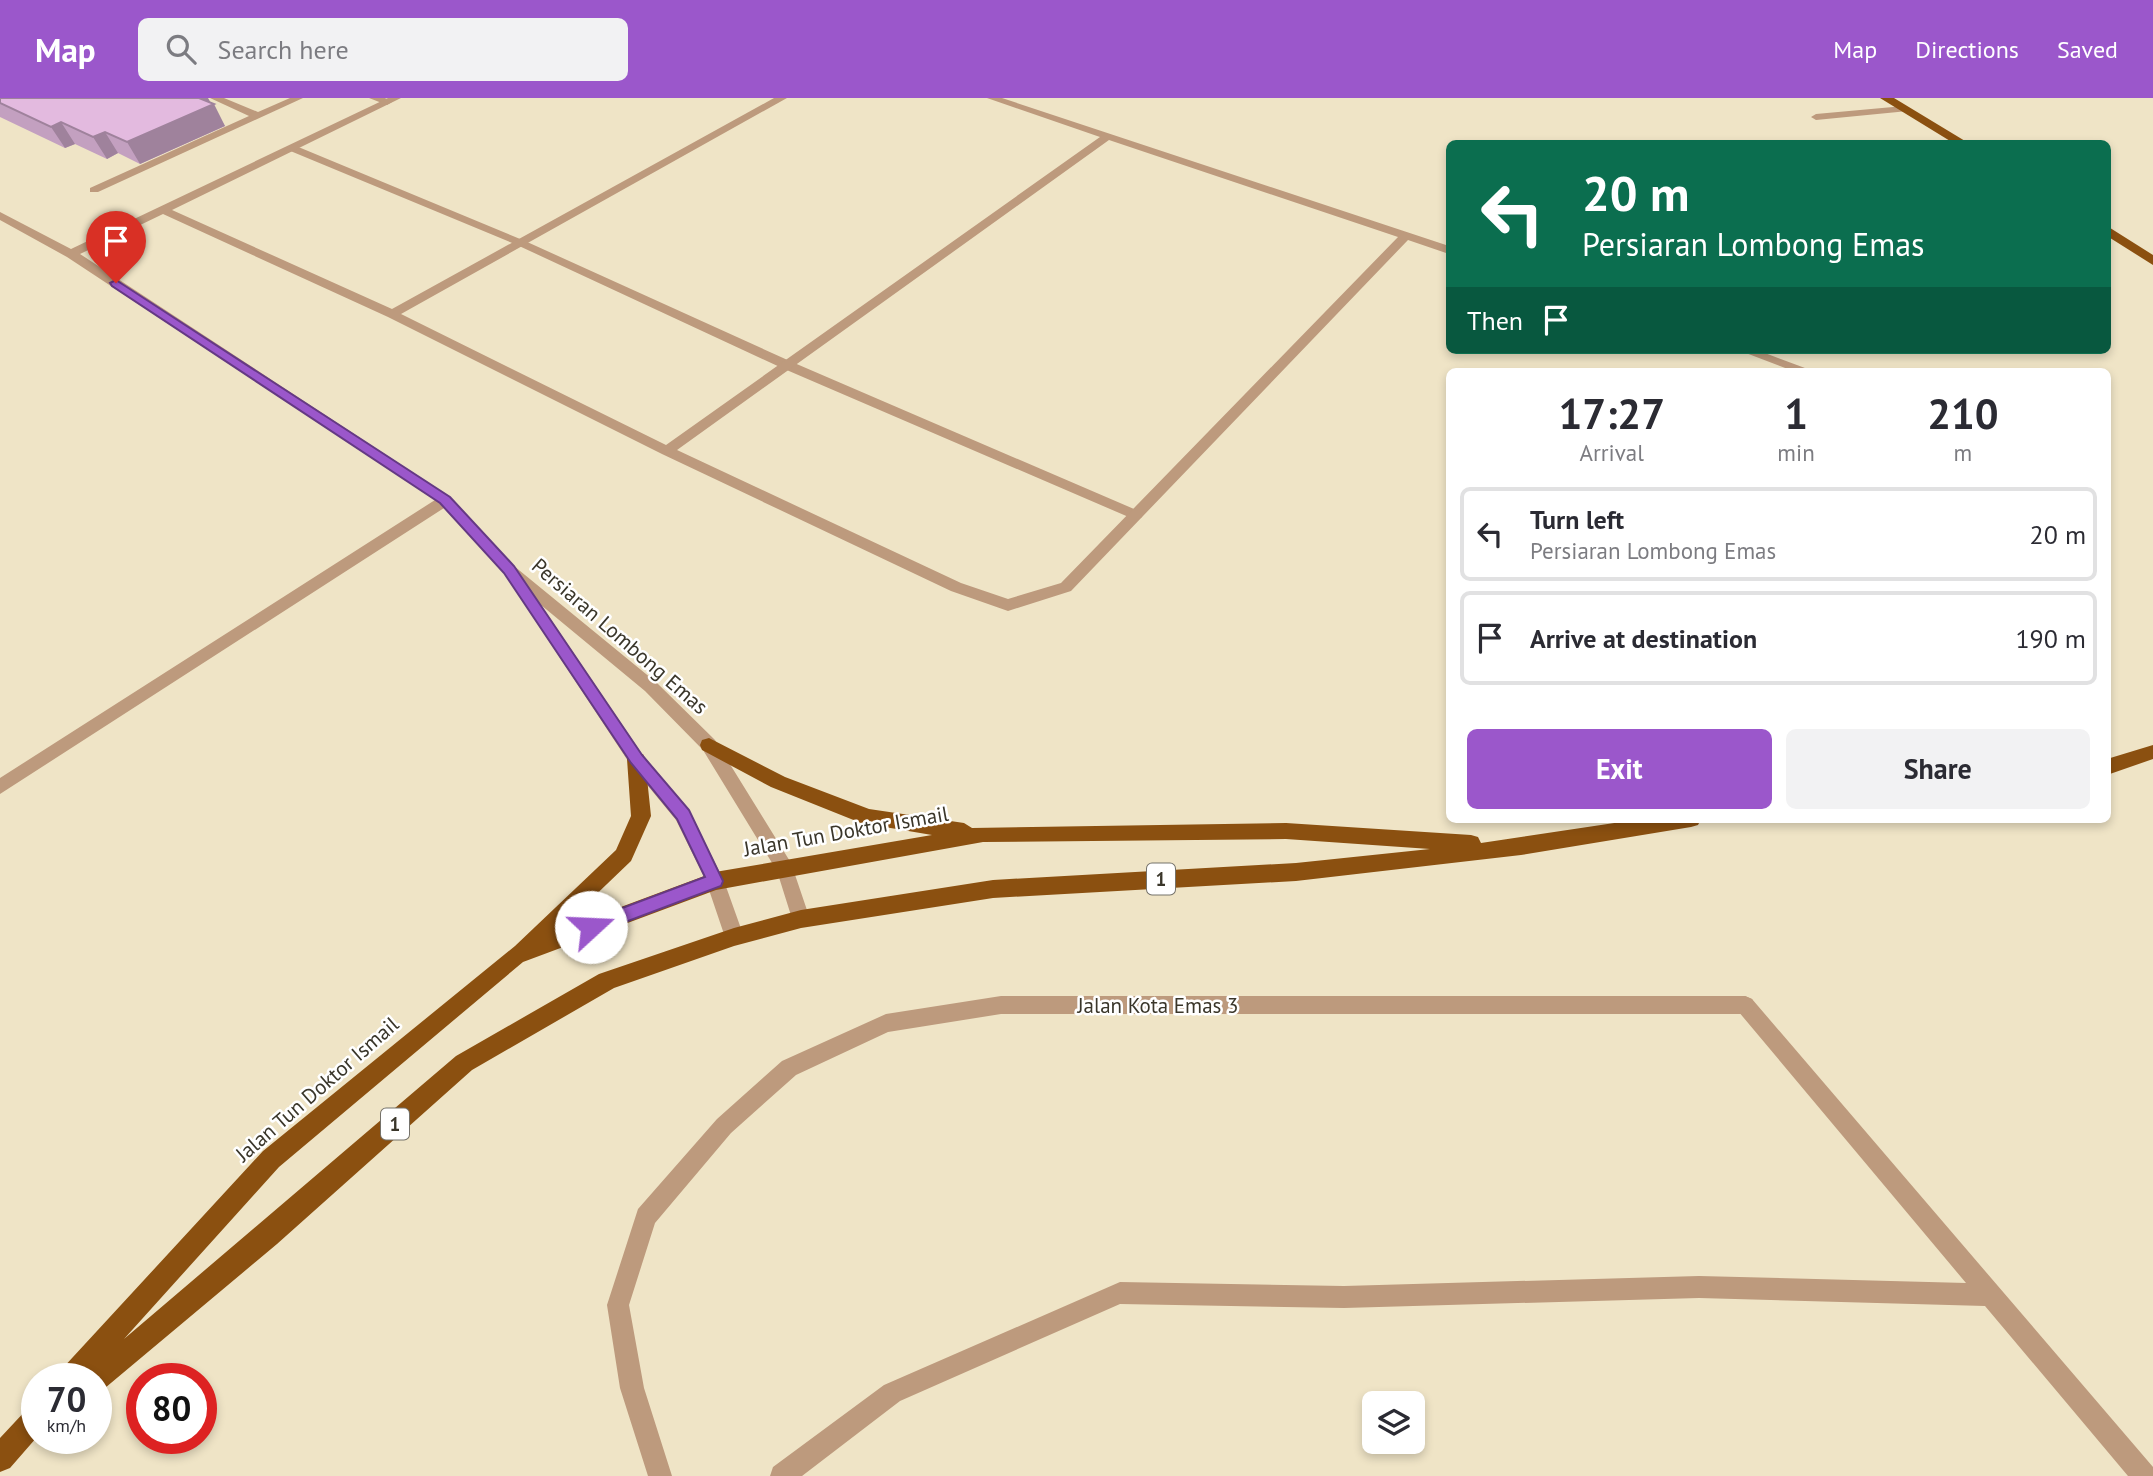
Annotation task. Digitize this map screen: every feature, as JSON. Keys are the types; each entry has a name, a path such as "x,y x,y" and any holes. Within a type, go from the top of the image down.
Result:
{"highway":[{"path":"1886,98 1957,140"},
{"path":"2111,233 2153,261"},
{"path":"709,746 778,782 867,817 983,834"},
{"path":"2112,767 2153,752"},
{"path":"516,955 624,855 640,816 636,759"},
{"path":"2112,767 2153,766"},
{"name":"Jalan Tun Doktor Ismail","path":"112,1366 268,1235 464,1063 607,981 734,937 801,919 993,889 1296,872 1521,846 1666,823"},
{"name":"Jalan Tun Doktor Ismail","path":"86,1363 271,1159 516,955 715,881 983,834 1286,831 1521,846"},
{"path":"0,1459 21,1435"},
{"path":"0,1459 21,1442"}],"street":[{"path":"94,190 298,98"},
{"path":"374,98 391,100"},
{"path":"392,314 782,98"},
{"path":"992,98 1446,249"},
{"path":"223,99 258,116"},
{"path":"71,254 391,100"},
{"path":"1816,117 1904,109"},
{"path":"667,451 1107,137"},
{"path":"292,148 521,243 787,365 1136,515"},
{"path":"163,210 392,314 667,451 956,587 1008,605 1066,587 1406,236"},
{"name":"Persiaran Lombong Emas","path":"0,215 71,254 445,500 509,570 650,687 709,746 785,869 801,919"},
{"path":"1756,354 1797,368"},
{"path":"0,787 445,500"},
{"name":"Persiaran Lombong Emas","path":"509,570 636,759 683,815 715,881 734,937"},
{"name":"Jalan Kota Emas 3","path":"660,1476 632,1388 618,1305 646,1217 724,1126 789,1068 886,1023 1001,1005 1745,1005 1991,1295"},
{"path":"782,1476 892,1393 1120,1293 1345,1297 1699,1287 1991,1295 2144,1476"}],"building":[{"path":"0,98 199,98 214,104 127,142 105,132 93,137 61,122 51,127 0,103"}],"route":[{"path":"116,283 445,500 509,570 636,759 683,815 715,881 591,927"}]}
